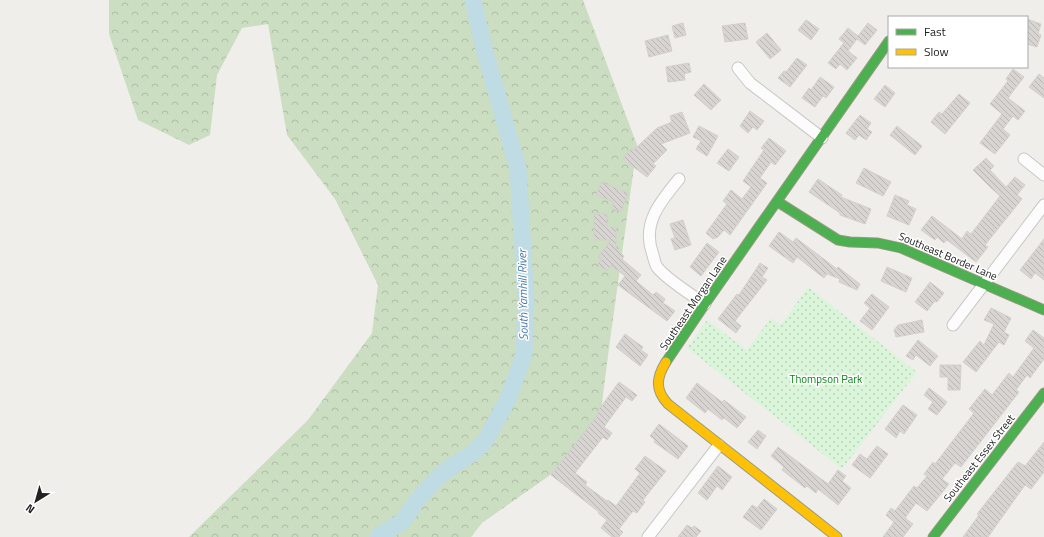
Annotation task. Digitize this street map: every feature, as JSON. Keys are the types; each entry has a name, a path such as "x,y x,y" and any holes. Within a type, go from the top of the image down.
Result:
{"street":[{"name":"Southeast Morgan Lane","path":"837,537 665,401 659,390 657,380 662,369 705,304 778,202 888,42"},
{"path":"738,68 750,83 822,138"},
{"path":"1024,159 1044,174"},
{"path":"679,179 662,200 654,213 649,232 650,247 657,266 676,284 705,304"},
{"name":"Southeast Border Lane","path":"778,202 838,240 855,243 869,242 885,244 901,248 1044,310"},
{"path":"952,325 1044,205"},
{"name":"Southeast Essex Street","path":"933,537 1044,393"},
{"path":"648,537 719,445"}],"green space":[{"path":"109,0 583,0 637,145 597,442 482,523 471,537 189,537 308,420 372,333 378,285 335,199 287,135 268,24 242,28 217,75 210,135 189,145 138,120 109,34"},
{"name":"Thompson Park","path":"808,287 917,372 842,469 687,348 707,320 747,350 771,318 781,325"}],"building":[{"path":"1028,19 1041,24 1038,34 1041,35 1037,47 1028,44"},
{"path":"806,20 819,29 811,40 798,30"},
{"path":"683,23 686,35 675,38 672,26"},
{"path":"745,23 748,39 725,42 722,26"},
{"path":"868,23 877,30 865,45 857,39 848,51 857,58 847,70 840,64 836,69 828,63 844,43 839,39 848,28 858,36"},
{"path":"767,33 781,50 770,59 756,42"},
{"path":"668,35 672,51 649,57 645,41"},
{"path":"797,58 807,65 790,87 778,78 784,71 786,72"},
{"path":"689,63 691,72 684,74 685,80 668,82 666,67"},
{"path":"1013,69 1024,77 1008,98 1025,111 1018,120 1013,116 1003,129 1010,135 995,154 980,143 1002,114 990,104 1008,81 1006,79"},
{"path":"1039,74 1044,78 1044,98 1029,87"},
{"path":"820,77 834,87 826,98 823,96 815,107 802,98 809,88 811,90"},
{"path":"704,84 721,100 711,110 694,95"},
{"path":"885,85 895,93 885,107 874,99"},
{"path":"959,94 970,103 945,134 931,122 939,112 942,114"},
{"path":"750,111 764,121 757,130 753,127 748,133 740,126"},
{"path":"682,112 690,133 661,144 667,150 653,164 656,166 647,177 623,159 631,148 634,150 657,128 672,122 670,116"},
{"path":"860,115 871,123 867,129 872,132 866,140 859,135 855,140 846,133"},
{"path":"699,126 718,136 707,156 696,149 701,141 693,137"},
{"path":"897,126 922,146 915,155 890,135"},
{"path":"769,138 786,151 775,165 771,162 760,178 767,183 730,235 724,230 718,237 713,239 706,233 727,204 723,201 731,190 742,199 751,187 743,181 764,150 761,148"},
{"path":"728,149 739,157 729,171 717,163"},
{"path":"986,158 994,166 990,170 1006,187 1015,177 1025,185 1017,195 1022,199 985,245 988,247 976,262 947,240 944,243 937,237 935,240 921,230 932,216 962,239 967,231 971,234 1000,196 973,170"},
{"path":"864,168 891,182 883,196 856,183"},
{"path":"818,179 842,195 841,197 871,209 865,224 840,215 840,213 809,192"},
{"path":"601,182 628,193 621,212 611,208 614,202 596,195"},
{"path":"895,195 909,201 907,205 916,209 909,225 887,216"},
{"path":"594,214 607,214 607,227 616,227 616,249 624,256 622,259 641,275 636,281 653,295 656,292 665,299 663,303 675,311 667,321 618,285 625,276 611,265 607,271 598,264 602,259 598,257 611,240 594,240"},
{"path":"683,220 691,245 675,250 671,239 675,238 670,224"},
{"path":"779,232 793,242 796,238 837,269 838,267 860,284 857,290 839,282 840,279 827,274 824,278 797,257 793,263 769,246"},
{"path":"1044,239 1044,280 1035,273 1031,279 1020,270"},
{"path":"707,243 719,252 701,276 690,267"},
{"path":"760,263 768,268 762,277 767,280 735,321 741,326 736,333 718,319 737,294 739,295"},
{"path":"887,267 912,278 906,292 881,281"},
{"path":"930,282 944,293 927,311 915,302"},
{"path":"872,294 889,307 872,330 860,321 870,308 864,303"},
{"path":"991,308 1011,318 1004,332 1009,335 1004,345 999,342 976,372 963,362 980,341 984,345 994,324 984,320"},
{"path":"922,320 924,332 896,337 894,330 898,325"},
{"path":"1033,330 1044,338 1044,359 1030,378 1027,375 1016,390 1019,392 961,467 955,463 942,479 949,484 927,511 916,503 905,518 913,524 903,537 883,537 894,522 886,515 891,508 895,511 914,486 917,488 927,476 924,474 933,462 935,464 974,413 969,409 985,389 992,395 1009,373 1013,377 1034,348 1025,341"},
{"path":"625,334 643,347 641,350 648,355 640,366 616,347"},
{"path":"918,340 938,356 930,366 916,355 913,360 906,356"},
{"path":"940,365 961,365 960,390 948,390 948,377 940,377"},
{"path":"619,382 637,395 632,401 626,397 604,427 612,433 607,440 603,437 575,473 587,482 585,485 616,506 640,473 635,469 645,456 666,471 643,500 645,502 637,513 633,511 619,529 623,532 619,537 612,537 601,528 607,520 598,513 599,512 551,475 599,413 597,412"},
{"path":"697,383 722,402 724,400 746,417 737,428 724,418 722,420 708,409 705,413 686,398"},
{"path":"929,388 947,402 937,415 928,409 933,402 924,395"},
{"path":"903,405 917,415 904,434 900,431 896,438 885,429"},
{"path":"659,424 688,446 678,459 654,442 655,440 650,436"},
{"path":"758,430 766,436 757,449 748,442"},
{"path":"1044,442 1044,472 1031,489 1025,485 988,537 963,537 979,515 977,514 1018,462 1025,466"},
{"path":"877,446 888,454 870,478 852,465 860,454 867,459"},
{"path":"778,447 828,484 838,470 846,476 842,481 851,488 838,505 818,489 816,493 807,486 805,488 782,470 784,467 771,456"},
{"path":"718,466 732,477 722,490 717,486 707,500 698,493"},
{"path":"764,499 777,509 761,530 743,517 752,505 757,508"},
{"path":"687,525 692,528 694,526 701,531 696,537 678,537"}],"waterway":[{"name":"South Yamhill River","path":"378,537 403,521 418,499 437,478 473,453 486,440 509,397 524,354 526,300 518,169 484,48 473,0"}],"traffic: fast":[{"path":"666,362 888,42"},
{"path":"778,202 838,240 878,243 901,248 1044,310"},
{"path":"933,537 1044,393"}],"traffic: slow":[{"path":"666,362 660,373 658,384 661,394 668,404 837,537"}]}
